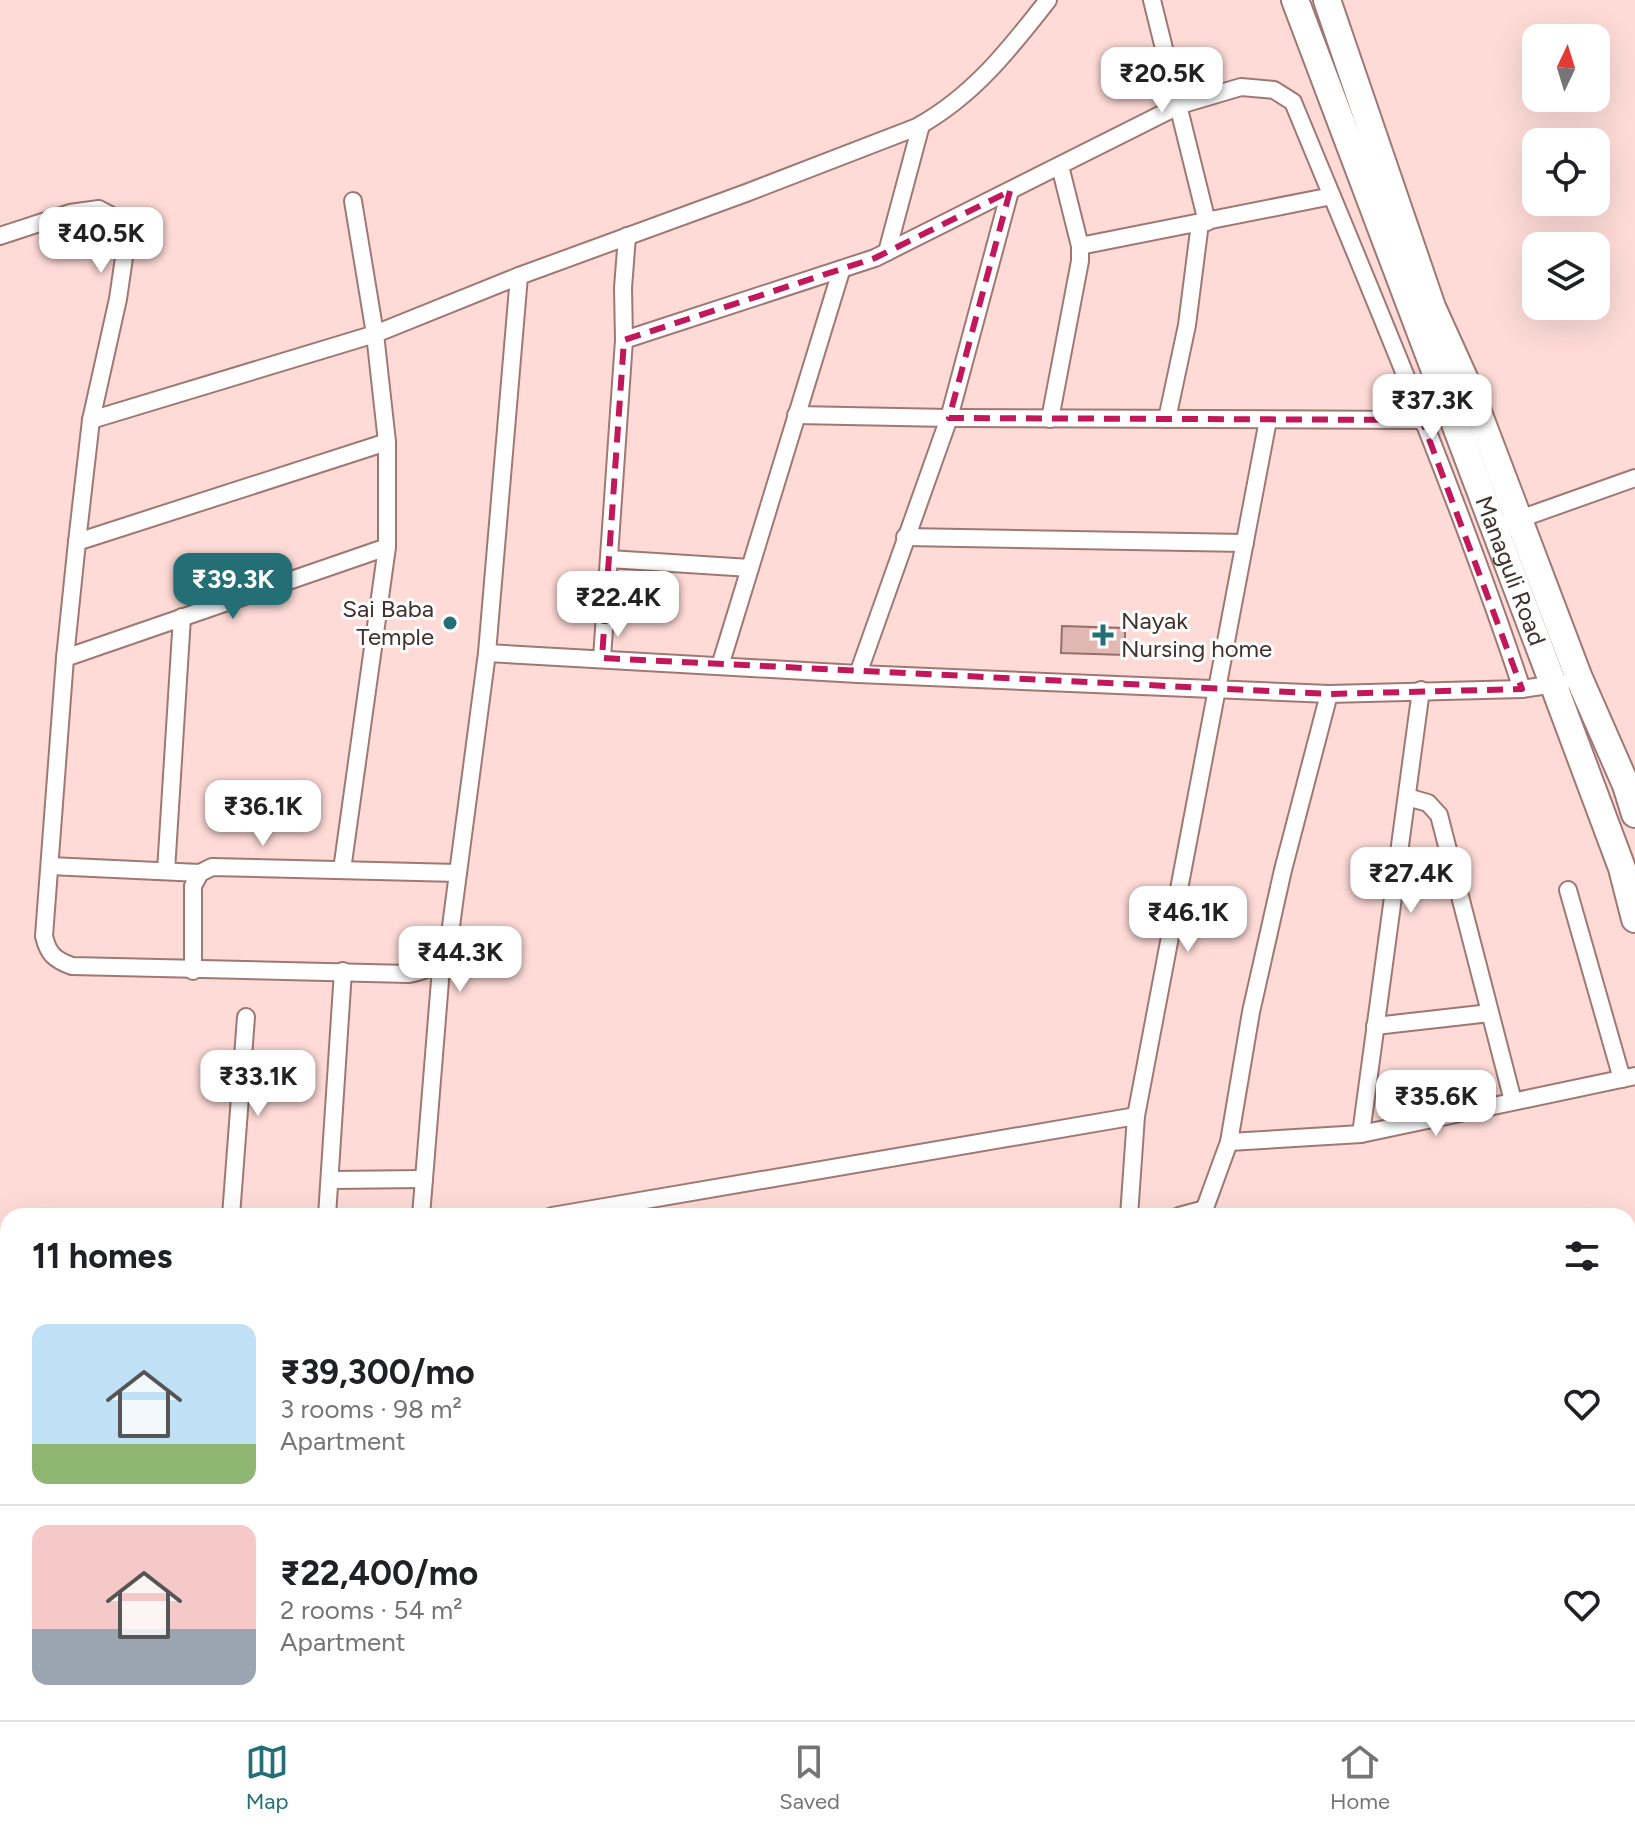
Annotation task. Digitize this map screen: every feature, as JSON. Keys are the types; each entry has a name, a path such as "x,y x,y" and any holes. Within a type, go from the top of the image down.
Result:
{"main road":[{"name":"Managuli Road","path":"1295,0 1459,398 1567,682 1598,805 1622,868 1635,919"},
{"name":"Managuli Road","path":"1327,0 1423,311"},
{"name":"Managuli Road","path":"1567,682 1630,782 1635,814"}],"street":[{"path":"91,420 375,334 519,276 921,125 966,95 999,63 1048,0"},
{"path":"1152,0 1180,105 1204,222 1167,419"},
{"path":"624,340 841,271 887,252 1180,105 1241,87 1274,90 1293,102 1332,196 1482,568 1522,689"},
{"path":"887,252 921,125"},
{"path":"1050,419 1080,261 1080,246 1060,166"},
{"path":"858,674 949,418 1010,191"},
{"path":"1080,246 1332,196"},
{"path":"342,870 387,547 387,442 375,334 353,201"},
{"path":"0,236 70,213 99,209 120,220 126,244 91,420 77,542 44,936 47,951 58,961 72,966 409,974 430,969 442,956"},
{"path":"602,658 624,340 623,288 627,236"},
{"path":"720,666 841,271"},
{"path":"422,1208 442,956 450,934 487,653 519,276"},
{"path":"796,415 1422,420 1424,424 1459,398"},
{"path":"1130,1208 1136,1116 1268,420"},
{"path":"77,542 387,442"},
{"path":"1507,524 1635,478"},
{"path":"905,537 1245,543"},
{"path":"65,658 387,547"},
{"path":"609,559 750,568"},
{"path":"166,871 182,617"},
{"path":"487,653 858,674 1329,694 1522,689 1567,682"},
{"path":"1361,1134 1421,690"},
{"path":"1205,1208 1229,1142 1251,1012 1283,870 1329,694"},
{"path":"1598,805 1630,782"},
{"path":"1407,797 1428,803 1439,815 1513,1101"},
{"path":"50,866 200,873 212,867 458,873"},
{"path":"193,971 193,886 200,873"},
{"path":"1229,1142 1361,1134 1628,1077 1568,890"},
{"path":"328,1208 343,971"},
{"path":"1375,1026 1490,1013"},
{"path":"232,1208 246,1017"},
{"path":"599,1208 1136,1116"},
{"path":"330,1180 424,1179"}],"highlighted area":[{"path":"1010,191 949,418 1422,420 1522,689 1329,694 602,658 624,340 875,258"}],"building":[{"path":"1062,626 1125,628 1125,655 1061,653"}],"place":[{"name":"Sai Baba Temple","path":"450,623"},
{"name":"Nayak Nursing home","path":"1103,635"}]}
